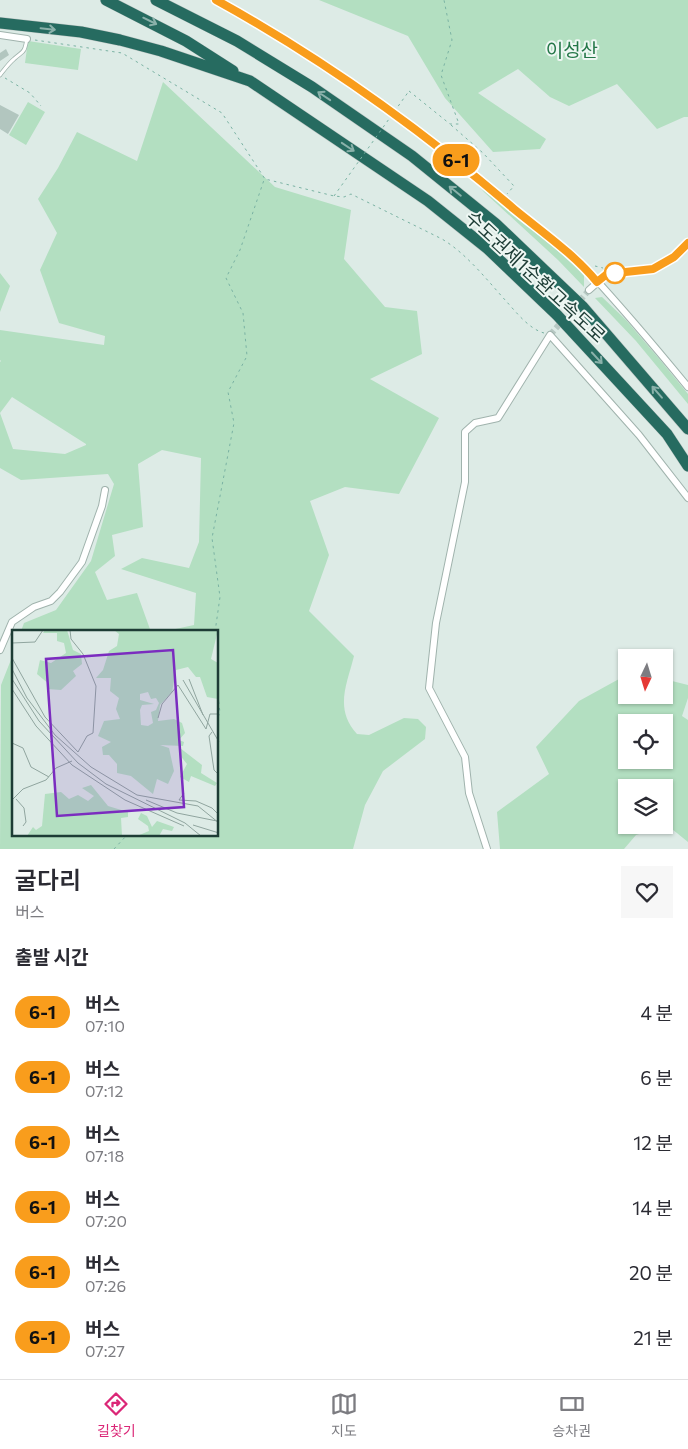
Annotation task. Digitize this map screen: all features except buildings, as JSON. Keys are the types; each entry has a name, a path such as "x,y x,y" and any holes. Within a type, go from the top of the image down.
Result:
{"highway":[{"path":"106,0 186,41 250,81"},
{"name":"수도권제1순환고속도로","path":"156,0 237,41 312,87 412,156 489,218 579,302 688,429"},
{"name":"수도권제1순환고속도로","path":"0,23 81,32 120,40 161,51 250,81 428,201 488,249 564,322 668,434 688,466"}],"street":[{"path":"216,0 313,59 391,110 495,192 588,271 638,325 688,387"},
{"path":"0,35 27,39"},
{"path":"589,290 607,274 653,269 674,257 688,243"},
{"path":"486,849 469,793 465,757 429,688 436,623 465,482 465,432 475,423 498,418 550,335 639,435 688,498"},
{"path":"0,650 12,622 34,607 51,602 82,562 102,506 105,490"}],"lane":[{"path":"0,75 14,58 25,49 27,39"}],"path":[{"path":"444,0 452,40 441,75 459,124 450,124"},
{"path":"27,39 122,53 222,113 265,179 334,196 351,194 452,245 519,316 538,332 550,335"},
{"path":"0,75 30,93 40,106"},
{"path":"334,196 409,91 483,153 514,186 507,196"},
{"path":"215,630 220,597 212,538 234,423 228,392 247,356 243,313 226,278 240,250 265,179"},
{"path":"114,849 126,836"}],"green space":[{"name":"이성산","path":"319,0 688,0 688,117 657,129 617,84 569,106 550,97 518,69 478,93 546,139 540,149 493,152 445,98 408,36"},
{"path":"28,41 81,49 78,70 25,63"},
{"path":"163,82 275,187 351,210 344,259 385,307 417,311 422,354 370,379 439,418 399,494 345,487 310,501 329,555 309,611 354,656 344,696 344,706 350,725 357,734 369,735 404,718 418,719 426,727 425,739 383,771 365,805 353,849 0,849 1,685 12,657 12,836 219,836 219,630 171,630 194,625 196,593 121,569 142,558 189,568 199,542 201,458 162,450 138,464 143,527 112,535 115,556 95,572 107,600 137,593 150,630 21,630 24,623 56,610 91,561 114,484 108,474 21,480 0,468 0,413 0,362 1,361 0,330 104,345 105,336 59,323 40,270 57,233 38,199 58,168 77,132 137,161","holes":["12,397 86,444 86,445 65,454 13,449 0,413"]},
{"path":"28,102 45,112 26,145 9,135"},
{"path":"478,185 576,266 584,275 584,287 558,260"},
{"path":"0,273 10,286 0,312"},
{"path":"602,297 626,320 688,394 688,404 636,341 595,298"},
{"path":"618,680 618,704 673,704 673,681 688,685 688,698 682,716 688,720 688,842 673,830 673,779 618,779 618,834 639,834 624,849 500,849 497,812 549,774 536,747 579,701"}],"tunnel":[{"path":"550,335 589,290"}],"bus line":[{"name":"6-1","path":"216,0 313,59 391,110 495,192 570,255 597,282 607,274 653,269 674,257 688,243"}]}
